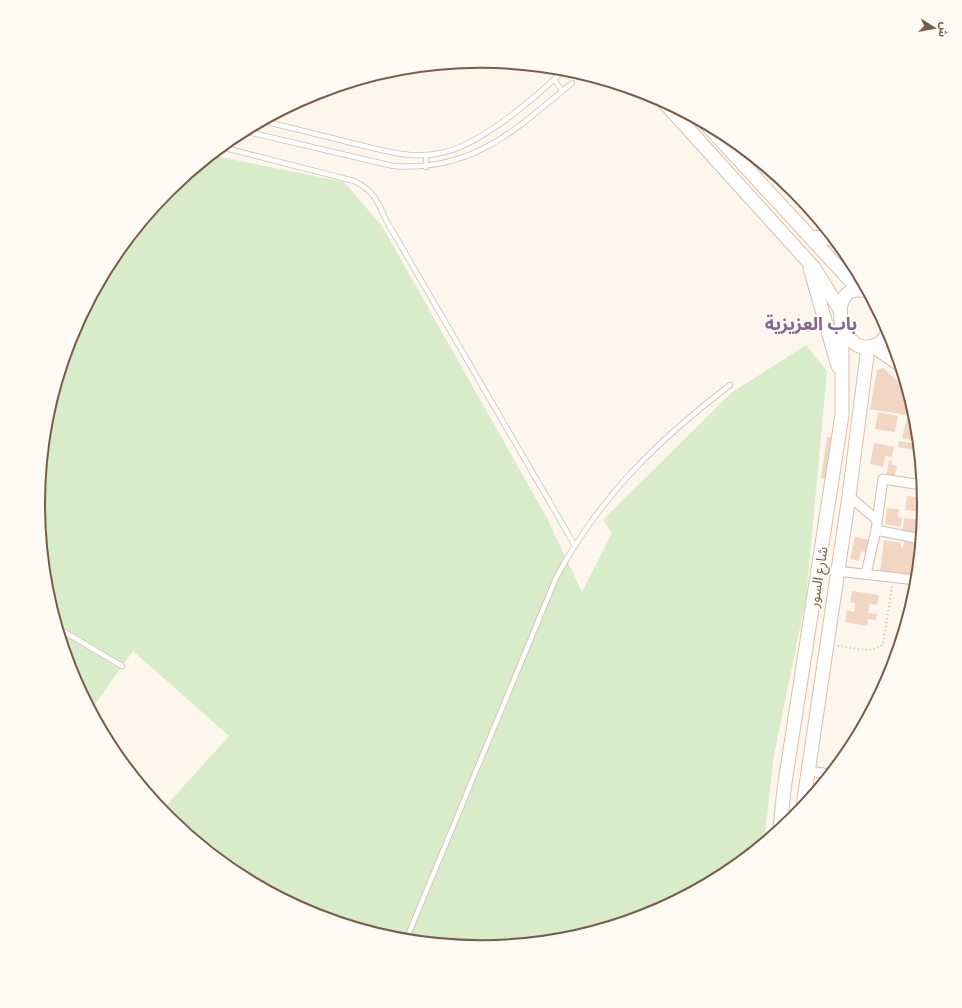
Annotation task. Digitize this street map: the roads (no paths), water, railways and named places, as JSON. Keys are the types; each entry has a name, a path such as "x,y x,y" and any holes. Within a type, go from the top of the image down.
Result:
{"main road":[{"path":"672,112 807,260 821,278 839,308 842,324 852,340 862,346 871,346 883,340 884,338"},
{"path":"721,139 856,286 839,308"},
{"path":"811,236 826,238"},
{"path":"807,260 842,379"},
{"name":"شارع السور","path":"781,820 784,789 842,415 842,324"},
{"path":"871,346 892,360"},
{"name":"شارع السور","path":"805,795 871,346"}],"street":[{"path":"866,574 876,530 876,519 883,479 916,484"},
{"path":"849,496 876,519"},
{"path":"876,530 915,538"},
{"path":"838,571 910,579"},
{"path":"809,771 824,773"}],"lane":[{"path":"270,123 395,153 426,155 454,150 478,138 512,114 558,75"},
{"path":"554,79 562,91"},
{"path":"253,132 378,163 393,166 426,167 463,159 485,148 519,126 572,83"},
{"path":"228,149 354,181 366,187 375,196 390,226 574,544"},
{"path":"426,155 426,167"},
{"path":"409,934 556,578 574,544 607,499 644,457 685,419 730,385"},
{"path":"64,632 122,666"}],"district":[{"name":"باب العزيزية","path":"811,324"}]}
